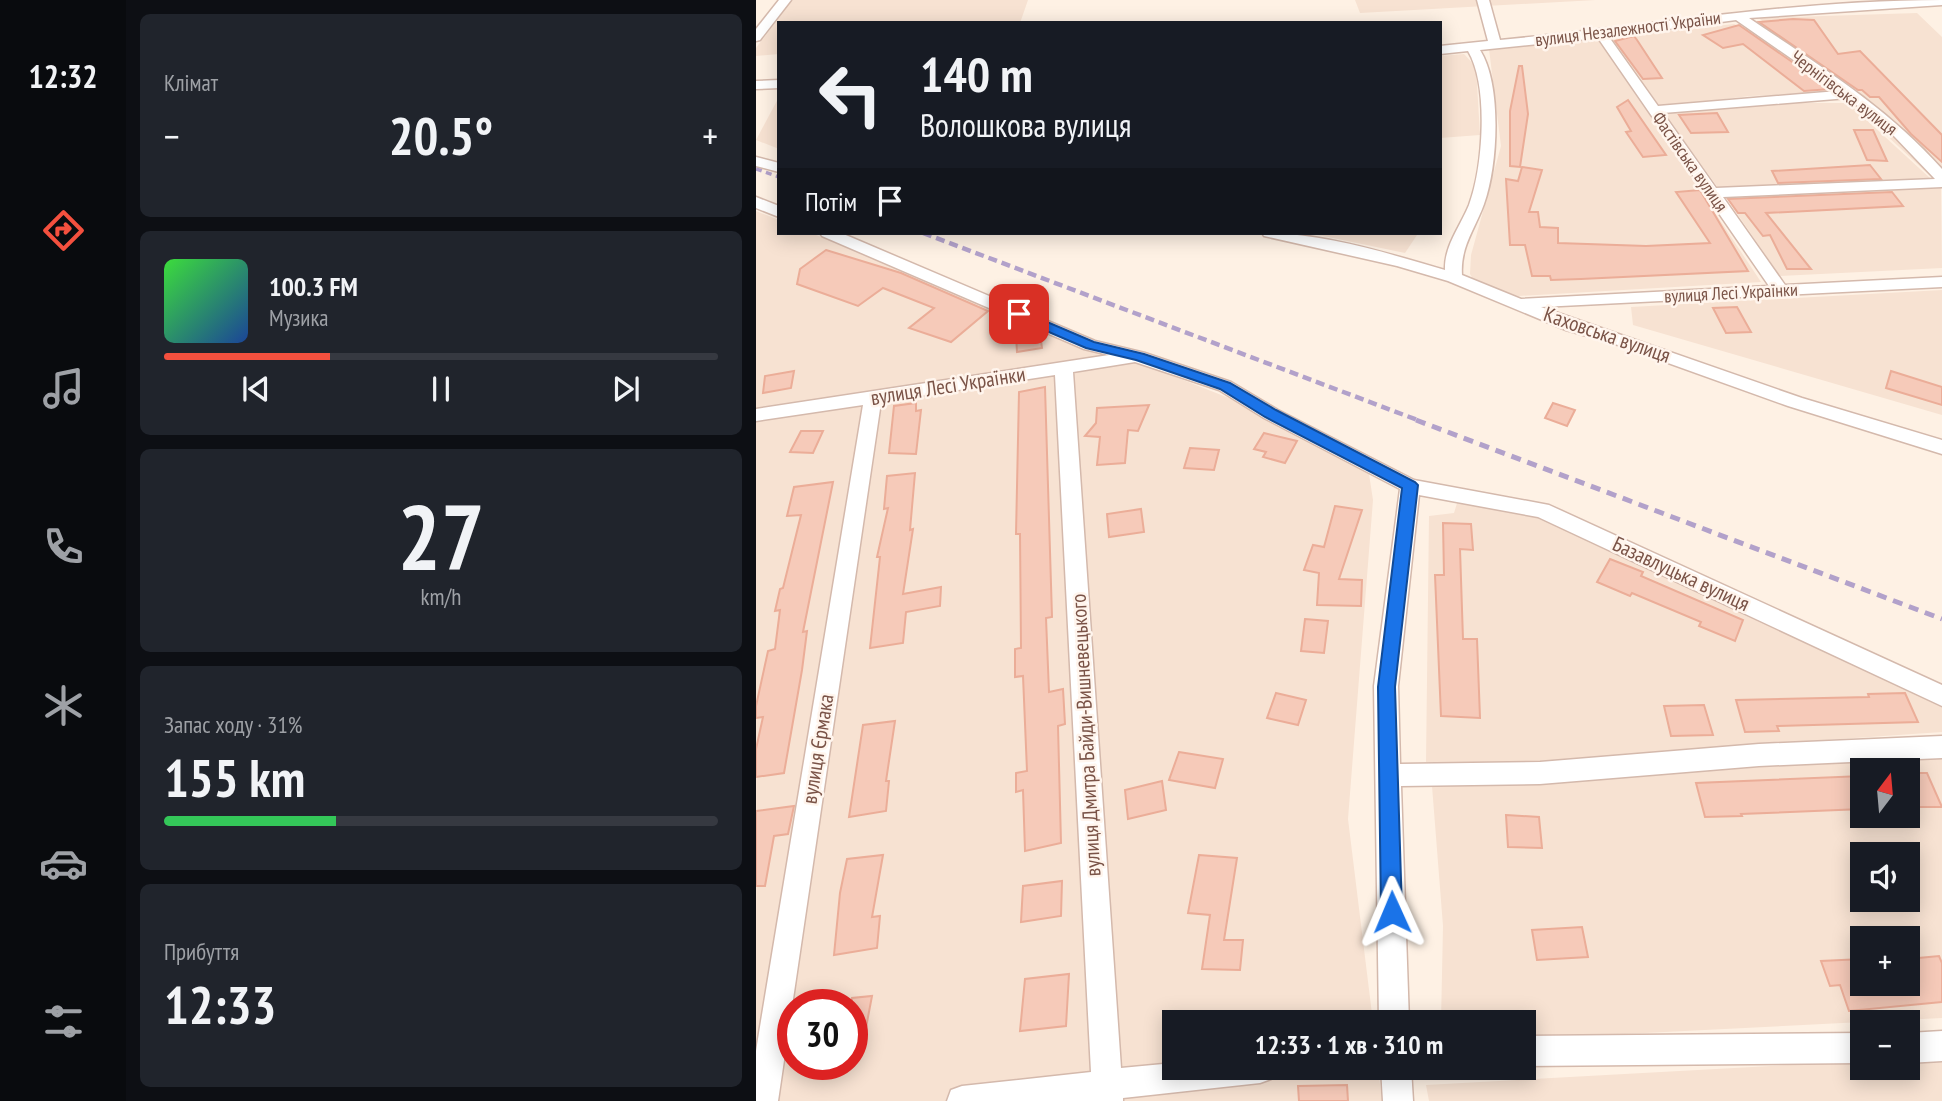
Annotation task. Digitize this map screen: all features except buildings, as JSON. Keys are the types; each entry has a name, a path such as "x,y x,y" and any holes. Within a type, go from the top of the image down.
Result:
{"street":[{"path":"756,37 785,0"},
{"path":"1483,0 1495,45"},
{"name":"вулиця Незалежності України","path":"1442,50 1601,34 1773,11 1933,6"},
{"name":"Чернігівська вулиця","path":"1738,16 1850,94 1926,158 1942,180"},
{"name":"Фастівська вулиця","path":"1601,34 1780,290"},
{"path":"1454,278 1454,256 1479,197 1488,146 1485,80 1481,56 1474,48"},
{"path":"756,85 777,84"},
{"path":"1653,110 1850,94"},
{"path":"756,160 777,167"},
{"path":"1712,193 1942,180"},
{"path":"756,202 777,211"},
{"name":"Базавлуцька вулиця","path":"833,235 1090,345 1139,357 1225,386 1270,414 1399,480 1542,510 1942,696"},
{"name":"Каховська вулиця","path":"1279,235 1401,262 1454,278 1572,326 1623,341 1795,402 1942,447"},
{"name":"вулиця Лесі Українки","path":"1520,304 1942,282"},
{"name":"вулиця Лесі Українки","path":"756,415 1139,357"},
{"name":"вулиця Дмитра Байди-Вишневецького","path":"1064,368 1108,1093"},
{"name":"вулиця Єрмака","path":"763,1101 873,397"},
{"path":"1394,1010 1386,687 1399,480"},
{"path":"1388,775 1540,773 1759,755 1942,747"},
{"path":"1920,1047 1942,1046"},
{"path":"1536,1051 1850,1048"},
{"path":"962,1101 1108,1093 1187,1080"},
{"path":"1397,1080 1398,1101"}],"shaded area":[{"path":"792,0 1028,0 1021,21 777,21 777,54 756,56 756,48"},
{"path":"1355,0 1596,0 1360,13"},
{"path":"1917,13 1942,37 1942,187 1840,92 1750,96 1658,107 1607,38 1734,24 1749,30 1838,92 1759,18"},
{"path":"1599,38 1761,282 1518,296 1474,281 1470,274 1471,255 1501,146 1489,49"},
{"path":"1464,54 1476,67 1480,135 1442,138 1442,56"},
{"path":"777,101 777,148 756,140"},
{"path":"1783,103 1848,103 1931,179 1719,189 1663,112"},
{"path":"1941,188 1942,268 1780,276 1725,196"},
{"path":"756,211 777,219 777,235 816,235 1244,404 1369,474 1373,500 1348,819 1372,1010 1162,1010 1162,1080 1379,1080 1382,1101 756,1101"},
{"path":"1319,235 1417,235 1405,253"},
{"path":"1942,290 1942,415 1633,325 1631,307"},
{"path":"1458,500 1536,512 1942,701 1942,732 1652,752 1546,764 1426,762 1429,516 1454,513"},
{"path":"1942,754 1942,1018 1920,1019 1920,1010 1850,1010 1850,1023 1536,1038 1536,1010 1441,1010 1443,926 1432,786 1559,782 1850,761 1850,828 1920,828 1920,758 1887,758"},
{"path":"1942,1057 1942,1101 1429,1101 1426,1085 1850,1062 1850,1080 1920,1080 1920,1058"}],"railway":[{"path":"756,169 777,176"},
{"path":"928,235 1420,421"},
{"path":"1416,420 1942,619"}],"route":[{"path":"1019,314 1090,345 1139,357 1225,386 1270,414 1410,485 1386,687 1392,912"}]}
